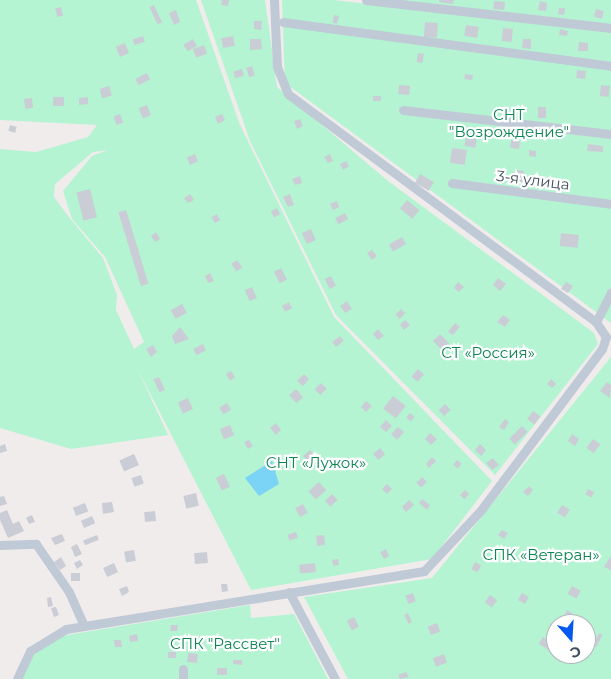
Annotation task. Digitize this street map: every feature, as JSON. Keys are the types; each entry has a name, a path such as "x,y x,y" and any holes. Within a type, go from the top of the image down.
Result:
{"street":[{"path":"17,679 30,650 45,638 84,626 289,592 409,575 436,564 594,364 608,337 596,322 288,94 277,67 274,0"},
{"path":"366,0 611,28"},
{"path":"283,22 611,66"},
{"path":"403,110 611,134"},
{"name":"3-я улица","path":"452,183 611,204"},
{"path":"596,322 611,293"},
{"path":"0,545 36,544 70,592 84,626"},
{"path":"289,592 335,679"}],"green space":[{"name":"СНТ «Лужок»","path":"0,0 196,0 240,125 334,317 492,481 432,559 251,590 137,368 168,435 71,449 0,428 0,149 36,152 88,137 97,125 0,120","holes":["108,150 92,156 63,191 72,219 105,257 144,342 134,349 116,310 117,295 103,258 54,197 55,184 93,152"]},
{"name":"СТ «Россия»","path":"201,0 265,0 277,87 388,181 594,333 598,344 495,475 336,315 250,141"},
{"name":"СНТ \"Возрождение\"","path":"282,0 333,0 611,31 611,323 285,83"},
{"path":"370,0 611,0 611,26"},
{"name":"СПК «Ветеран»","path":"611,357 611,679 348,679 304,597 432,578"},
{"name":"СПК \"Рассвет\"","path":"250,605 251,618 294,614 328,679 21,679 36,648 55,637"}],"water":[{"path":"272,461 279,484 259,496 245,478"}],"building":[{"path":"222,0 229,0 228,6 221,5"},
{"path":"439,0 454,0 453,4 439,2"},
{"path":"494,1 505,2 504,10 493,9"},
{"path":"540,1 547,3 546,11 538,10"},
{"path":"154,5 162,22 157,24 149,7"},
{"path":"61,7 63,16 57,17 55,8"},
{"path":"559,8 565,8 564,15 558,14"},
{"path":"596,9 604,11 602,19 594,17"},
{"path":"176,10 180,22 174,25 169,13"},
{"path":"334,15 339,16 337,24 332,23"},
{"path":"254,21 262,21 261,30 254,29"},
{"path":"425,22 438,23 437,38 424,37"},
{"path":"466,25 479,27 477,38 464,36"},
{"path":"503,28 513,29 512,42 502,41"},
{"path":"560,29 568,31 567,36 559,35"},
{"path":"143,36 145,42 134,45 133,39"},
{"path":"233,36 235,46 223,48 221,38"},
{"path":"193,39 197,46 187,51 183,44"},
{"path":"250,39 261,39 262,49 250,50"},
{"path":"523,39 531,39 531,49 522,48"},
{"path":"579,42 588,43 588,51 578,51"},
{"path":"125,43 129,53 120,57 116,47"},
{"path":"204,45 207,53 196,58 193,49"},
{"path":"418,53 424,54 423,63 417,62"},
{"path":"252,66 255,76 249,77 246,68"},
{"path":"242,69 244,76 235,78 233,71"},
{"path":"577,70 586,71 585,79 576,78"},
{"path":"147,73 150,79 139,85 135,79"},
{"path":"465,74 473,75 472,80 464,79"},
{"path":"399,85 410,86 409,95 398,94"},
{"path":"601,85 610,86 609,97 600,96"},
{"path":"109,86 112,96 102,98 99,89"},
{"path":"373,96 381,96 381,101 373,101"},
{"path":"53,97 64,97 64,106 53,106"},
{"path":"88,97 88,104 79,105 79,98"},
{"path":"32,98 33,108 25,109 24,99"},
{"path":"147,105 151,115 143,119 139,108"},
{"path":"538,107 546,107 546,118 538,118"},
{"path":"120,114 123,122 117,125 113,117"},
{"path":"222,114 225,120 218,124 215,117"},
{"path":"300,119 303,126 297,129 294,121"},
{"path":"10,125 17,127 15,133 8,131"},
{"path":"466,137 477,139 475,148 464,146"},
{"path":"511,140 520,141 519,149 510,148"},
{"path":"588,144 603,146 603,152 587,151"},
{"path":"452,148 467,150 465,165 450,163"},
{"path":"529,150 536,151 536,157 529,156"},
{"path":"195,154 198,161 190,165 187,158"},
{"path":"330,154 333,161 328,163 324,157"},
{"path":"346,161 349,166 343,170 340,164"},
{"path":"515,170 524,171 523,182 514,181"},
{"path":"497,171 506,172 505,181 496,180"},
{"path":"420,174 434,182 429,191 415,183"},
{"path":"300,176 302,183 295,185 292,179"},
{"path":"545,182 552,182 551,189 545,189"},
{"path":"90,189 97,217 83,221 76,192"},
{"path":"190,194 194,200 188,203 184,198"},
{"path":"290,194 294,205 288,207 283,197"},
{"path":"407,200 419,210 412,219 400,208"},
{"path":"337,201 339,207 333,210 330,204"},
{"path":"277,208 280,214 274,217 271,211"},
{"path":"126,210 149,284 141,286 118,212"},
{"path":"345,213 348,219 338,224 335,218"},
{"path":"217,214 220,220 215,223 212,217"},
{"path":"311,229 316,240 307,244 302,233"},
{"path":"156,232 160,239 155,242 151,236"},
{"path":"561,233 579,235 578,248 560,246"},
{"path":"402,237 406,244 393,251 389,245"},
{"path":"372,250 377,256 372,260 367,253"},
{"path":"237,260 242,267 237,271 231,264"},
{"path":"281,268 287,280 280,283 274,272"},
{"path":"210,273 214,281 208,283 205,276"},
{"path":"331,276 336,286 330,289 325,279"},
{"path":"498,278 506,284 500,291 493,285"},
{"path":"458,282 464,287 459,292 454,288"},
{"path":"566,282 573,286 568,293 561,289"},
{"path":"252,287 257,298 250,301 245,290"},
{"path":"347,301 352,309 345,313 340,306"},
{"path":"289,302 292,308 285,312 282,306"},
{"path":"182,304 187,313 175,319 171,310"},
{"path":"401,309 405,313 400,319 395,315"},
{"path":"503,315 510,320 505,327 497,322"},
{"path":"405,320 410,325 404,330 400,325"},
{"path":"455,323 460,327 453,335 448,332"},
{"path":"180,327 189,339 175,344 172,336"},
{"path":"378,329 384,336 378,340 373,334"},
{"path":"440,334 449,343 442,350 433,341"},
{"path":"340,336 344,341 336,347 332,342"},
{"path":"203,344 206,350 196,355 193,349"},
{"path":"153,345 157,352 151,357 146,349"},
{"path":"418,369 424,374 418,382 412,377"},
{"path":"231,371 235,377 230,381 226,374"},
{"path":"304,374 309,379 303,386 297,381"},
{"path":"159,377 165,390 159,392 154,380"},
{"path":"551,379 556,384 552,388 547,384"},
{"path":"607,382 611,385 610,398 600,391"},
{"path":"321,383 327,389 320,395 315,389"},
{"path":"296,389 303,397 296,403 289,395"},
{"path":"393,396 406,406 396,418 383,409"},
{"path":"188,398 193,409 183,413 178,402"},
{"path":"366,401 372,406 366,412 361,407"},
{"path":"227,403 231,410 223,414 219,408"},
{"path":"445,404 451,410 444,416 439,410"},
{"path":"533,411 540,416 534,424 527,419"},
{"path":"410,413 415,417 411,421 406,418"},
{"path":"505,419 509,422 504,430 499,427"},
{"path":"386,420 392,426 386,432 380,427"},
{"path":"276,423 281,430 276,435 270,428"},
{"path":"230,425 234,435 224,439 220,429"},
{"path":"522,426 528,432 515,444 509,439"},
{"path":"398,427 404,432 397,440 391,434"},
{"path":"430,433 437,439 431,445 425,439"},
{"path":"572,434 579,439 575,446 568,441"},
{"path":"593,439 600,444 594,453 587,448"},
{"path":"249,440 253,446 248,449 244,442"},
{"path":"5,444 7,451 0,453 0,446"},
{"path":"480,444 486,450 481,456 475,450"},
{"path":"380,448 385,454 378,460 373,454"},
{"path":"310,450 316,456 309,463 303,456"},
{"path":"134,454 139,465 124,471 119,461"},
{"path":"432,457 436,461 429,468 426,464"},
{"path":"493,458 499,465 492,470 486,463"},
{"path":"457,460 462,464 458,468 453,465"},
{"path":"224,474 230,487 222,490 216,478"},
{"path":"141,475 144,484 134,487 131,478"},
{"path":"422,477 427,482 421,488 416,483"},
{"path":"319,482 326,490 316,499 308,491"},
{"path":"387,484 392,489 387,494 382,489"},
{"path":"529,486 533,490 528,496 523,492"},
{"path":"588,489 594,492 592,498 585,494"},
{"path":"465,490 469,494 464,499 460,495"},
{"path":"196,493 199,506 186,509 183,496"},
{"path":"332,494 338,500 331,507 325,501"},
{"path":"4,496 7,504 0,506 0,497"},
{"path":"422,499 430,505 427,510 419,503"},
{"path":"409,500 414,505 406,512 402,507"},
{"path":"112,502 114,512 103,514 102,503"},
{"path":"85,503 88,511 76,516 73,508"},
{"path":"303,504 308,513 300,517 295,508"},
{"path":"562,505 570,510 565,517 557,513"},
{"path":"7,510 13,524 19,521 24,531 8,538 0,520 0,513"},
{"path":"155,511 156,521 145,522 144,512"},
{"path":"32,515 35,522 29,524 26,518"},
{"path":"92,516 95,523 84,528 81,521"},
{"path":"502,530 508,533 504,539 498,535"},
{"path":"296,532 298,538 289,540 287,535"},
{"path":"62,534 65,541 55,545 51,538"},
{"path":"97,535 99,540 85,545 83,541"},
{"path":"324,535 325,545 317,546 316,536"},
{"path":"77,544 82,554 75,557 71,547"},
{"path":"528,547 534,550 528,563 522,559"},
{"path":"386,549 389,556 384,559 380,552"},
{"path":"134,550 136,561 126,563 124,552"},
{"path":"207,552 208,563 195,564 194,553"},
{"path":"61,557 66,566 60,570 54,562"},
{"path":"611,558 611,570 604,567"},
{"path":"338,559 339,565 333,566 332,560"},
{"path":"80,560 83,565 77,569 74,563"},
{"path":"475,562 481,565 478,572 471,569"},
{"path":"114,563 118,572 107,577 103,568"},
{"path":"315,563 316,572 300,574 299,565"},
{"path":"71,573 80,573 80,581 71,581"},
{"path":"221,584 227,584 228,591 222,592"},
{"path":"127,586 129,592 122,596 119,589"},
{"path":"572,586 581,591 576,599 568,594"},
{"path":"413,593 416,602 408,604 405,595"},
{"path":"522,593 529,597 525,604 518,600"},
{"path":"490,595 497,600 492,608 485,602"},
{"path":"51,597 53,606 48,607 47,598"},
{"path":"56,607 59,615 54,617 51,608"},
{"path":"567,610 573,614 565,614"},
{"path":"408,613 412,622 408,624 404,615"},
{"path":"354,617 359,627 352,630 347,621"},
{"path":"437,623 440,631 431,635 428,627"},
{"path":"171,625 178,625 177,631 170,631"},
{"path":"599,633 603,635 596,647 596,639"},
{"path":"137,634 138,641 130,642 129,636"},
{"path":"543,637 546,639 546,648 539,644"},
{"path":"114,640 121,640 122,647 115,647"},
{"path":"268,641 275,643 273,651 267,650"},
{"path":"168,652 176,652 176,658 168,658"},
{"path":"188,653 198,654 197,663 187,662"},
{"path":"444,654 447,662 436,667 433,658"},
{"path":"233,660 242,660 242,665 233,664"},
{"path":"217,668 227,668 227,675 217,675"},
{"path":"406,672 409,677 400,679 398,675"}]}
